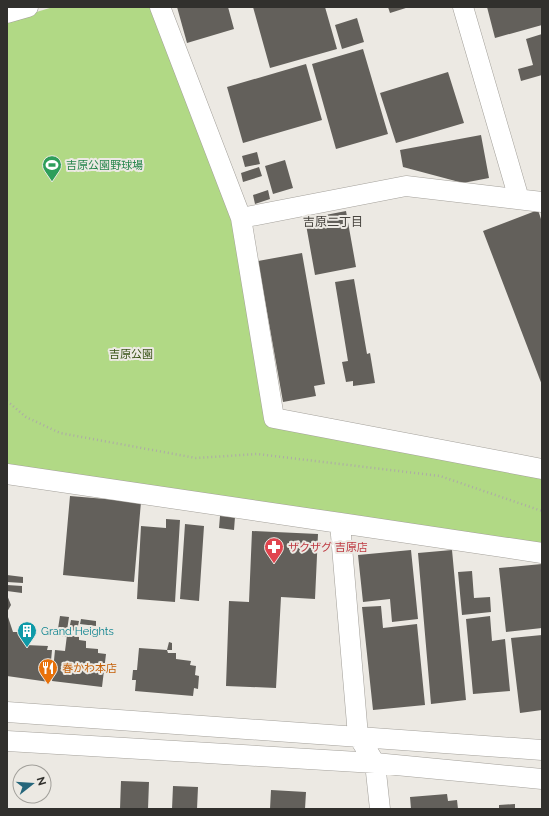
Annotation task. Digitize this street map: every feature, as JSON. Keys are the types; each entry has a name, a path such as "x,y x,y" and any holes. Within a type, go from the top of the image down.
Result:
{"street":[{"path":"7,13 28,7"},
{"path":"160,7 241,218 274,418 542,469"},
{"path":"463,7 519,199"},
{"path":"241,218 406,186 542,202"},
{"path":"7,474 542,553"},
{"path":"340,523 358,736 375,763 380,809"},
{"path":"7,712 542,750"},
{"path":"7,741 375,763 542,779"}],"path":[{"path":"7,402 26,417 60,433 196,458 257,454 440,476 542,511"}],"green space":[{"name":"吉原公園","path":"53,7 152,7 234,217 270,423 542,479 542,544 7,464 7,21"}],"building":[{"path":"177,7 228,7 234,29 187,43"},
{"path":"253,7 325,7 337,49 270,68"},
{"path":"388,7 409,7 390,13"},
{"path":"487,7 542,7 542,25 495,38"},
{"path":"357,18 364,42 342,49 335,25"},
{"path":"542,34 542,75 521,81 518,69 533,65 526,39"},
{"path":"363,49 388,134 336,149 312,64"},
{"path":"306,64 322,120 243,143 227,87"},
{"path":"448,72 464,123 396,143 380,93"},
{"path":"481,135 489,178 463,183 403,167 400,150"},
{"path":"257,152 260,164 245,167 242,156"},
{"path":"285,160 293,188 273,194 265,166"},
{"path":"259,167 262,176 243,182 241,173"},
{"path":"268,190 270,199 255,204 253,195"},
{"path":"538,210 542,222 542,385 483,231"},
{"path":"346,211 356,267 315,275 305,219"},
{"path":"302,253 325,384 314,386 316,396 283,402 258,261"},
{"path":"354,279 367,354 370,353 375,383 353,386 353,381 346,382 342,362 348,361 335,282"},
{"path":"70,496 141,502 134,582 63,575"},
{"path":"220,516 235,517 234,530 219,528"},
{"path":"166,519 180,520 175,602 137,599 141,526 166,528"},
{"path":"185,524 204,526 199,601 180,599"},
{"path":"252,531 318,534 315,599 281,597 276,688 226,686 229,601 249,602"},
{"path":"411,550 418,619 392,622 390,599 363,602 358,555"},
{"path":"452,550 466,700 431,704 418,553"},
{"path":"542,564 542,628 506,632 499,568"},
{"path":"472,571 474,598 490,597 491,612 462,615 458,572"},
{"path":"7,575 23,577 23,583 7,582"},
{"path":"7,585 22,586 22,593 7,591"},
{"path":"7,595 11,605 7,612"},
{"path":"381,606 383,628 417,624 425,705 373,710 362,607"},
{"name":"Grand Heights","path":"7,614 13,632 18,632 24,639 26,639 26,645 48,646 47,650 52,650 49,682 7,676"},
{"path":"60,616 69,617 66,637 57,635"},
{"path":"490,616 492,641 505,639 510,691 473,694 466,619"},
{"path":"81,619 96,621 96,626 80,624"},
{"path":"71,620 79,621 77,631 69,630"},
{"path":"67,635 79,637 79,640 86,641 86,648 98,649 98,653 106,654 102,687 52,681 55,650 65,651"},
{"path":"542,635 542,710 520,713 511,638"},
{"path":"169,642 172,643 172,650 167,650"},
{"path":"139,648 167,650 168,653 176,653 176,659 191,661 190,665 196,666 195,675 199,676 198,689 194,688 193,696 135,691 136,680 132,680 133,670 137,670"},
{"path":"121,781 149,782 148,809 120,809"},
{"path":"173,786 198,787 197,809 172,809"},
{"path":"271,790 306,792 305,809 270,809"},
{"path":"447,794 448,801 457,800 458,809 411,809 410,797"},
{"path":"515,804 515,809 499,809 499,805"}],"place":[{"name":"吉原公園野球場","path":"52,182"},
{"name":"ザクザグ 吉原店","path":"274,564"},
{"name":"Grand Heights","path":"27,648"},
{"name":"春かわ本店","path":"48,685"}],"district":[{"name":"吉原二丁目","path":"333,222"}]}
